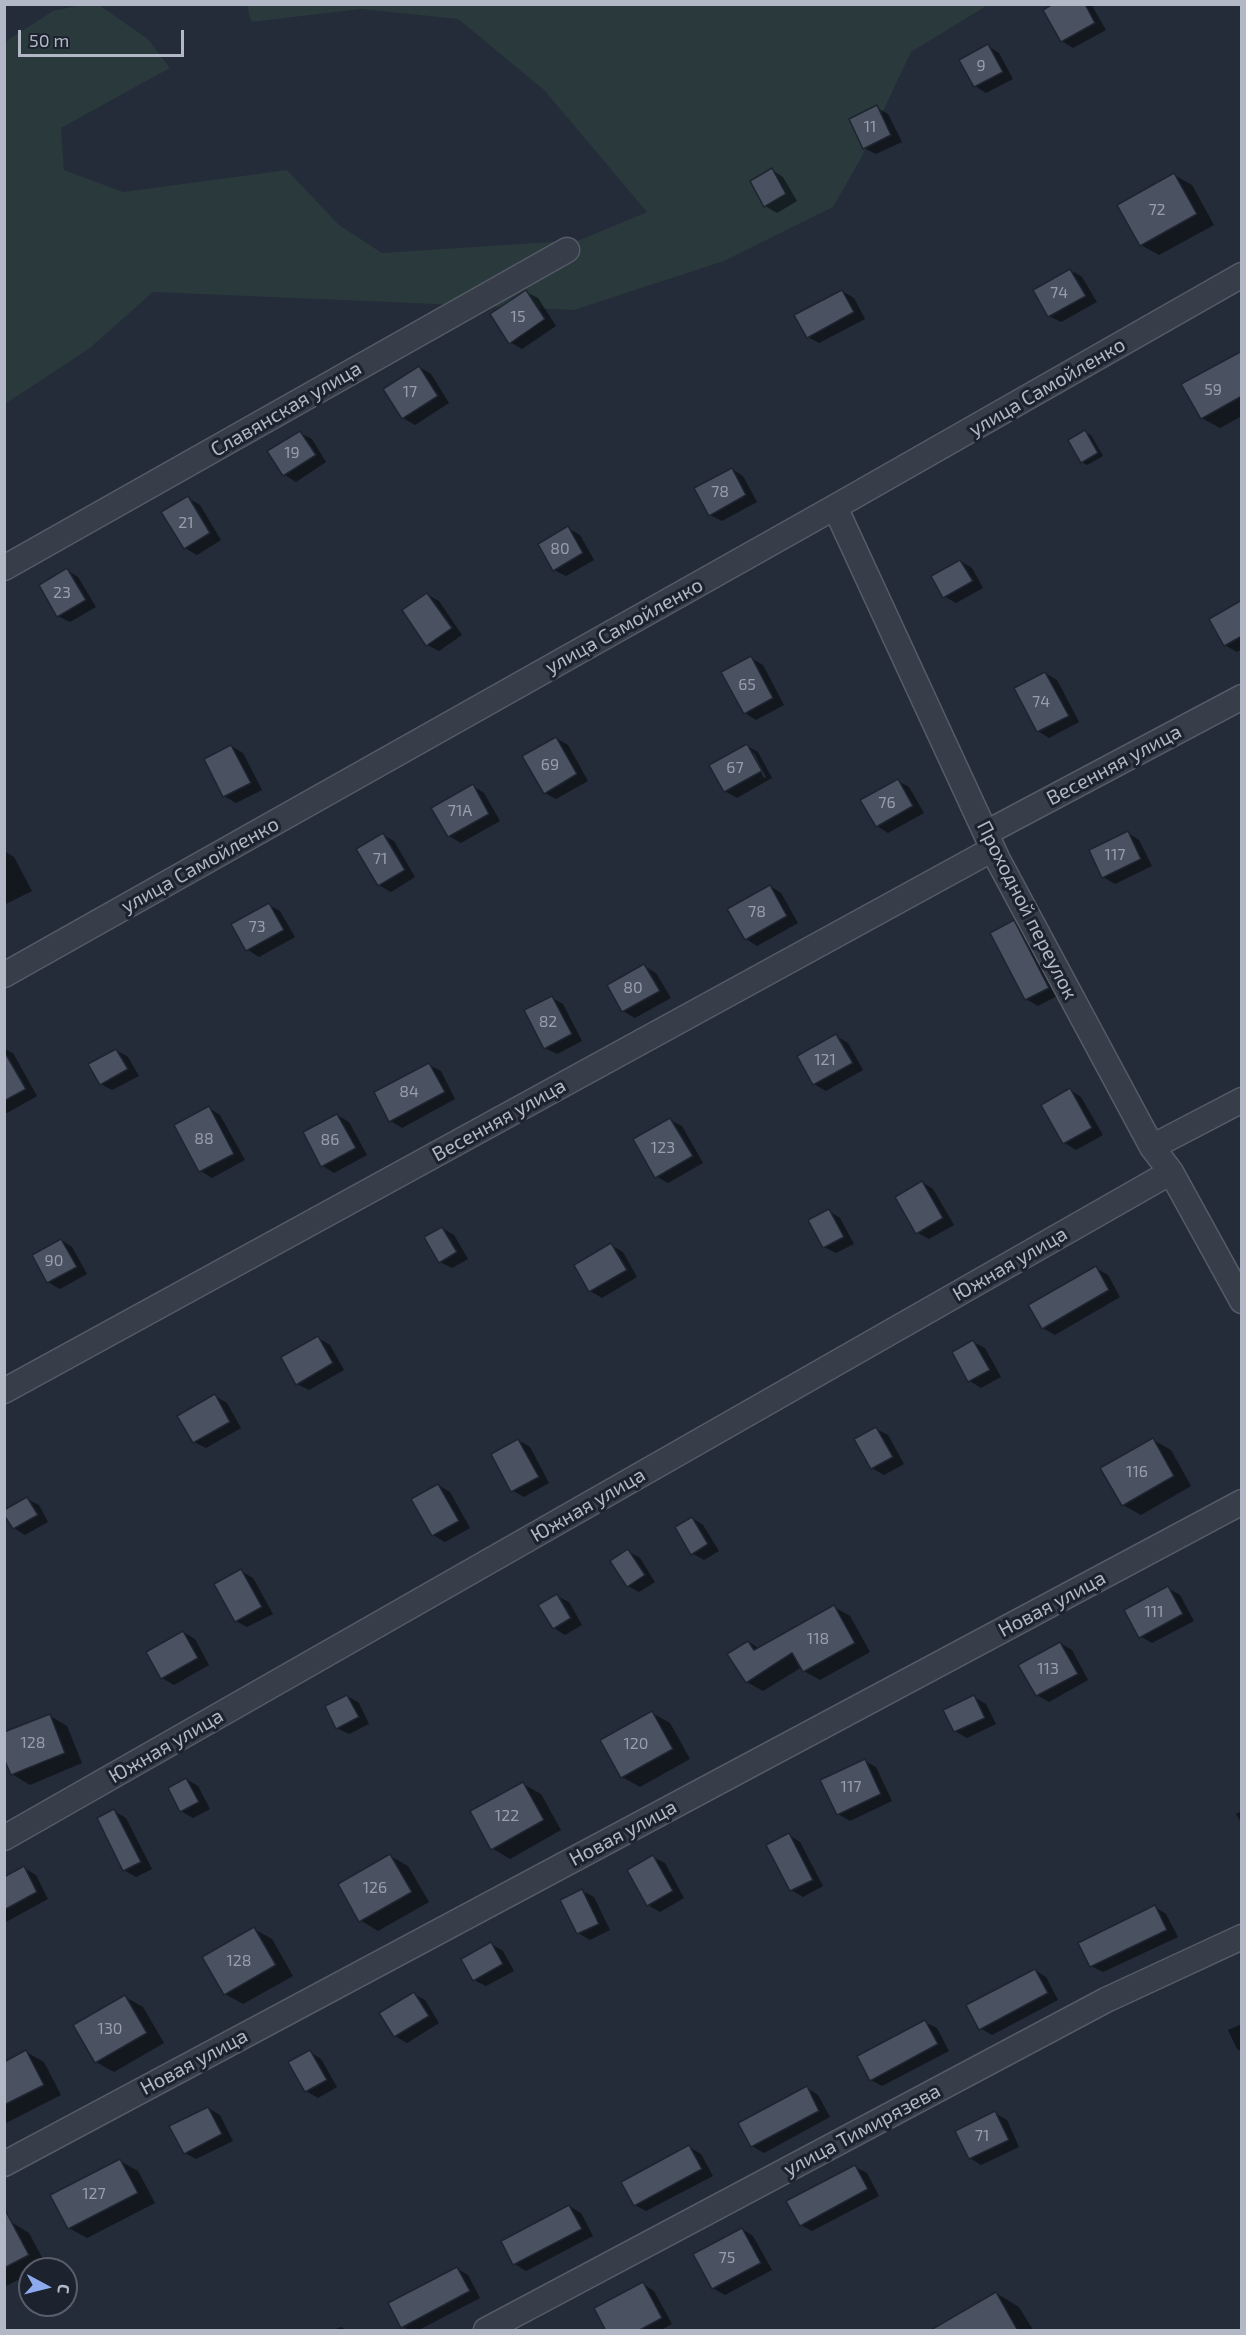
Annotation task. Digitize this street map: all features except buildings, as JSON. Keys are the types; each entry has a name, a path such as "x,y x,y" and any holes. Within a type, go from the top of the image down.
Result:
{"street":[{"name":"Славянская улица","path":"4,568 567,250"},
{"name":"улица Самойленко","path":"4,975 1242,275"},
{"name":"Проходной переулок","path":"835,507 990,841 1152,1147 1171,1172 1242,1301"},
{"name":"Весенняя улица","path":"4,1391 990,841 1242,696"},
{"path":"1152,1147 1242,1100"},
{"name":"Южная улица","path":"4,1838 1171,1172"},
{"name":"Новая улица","path":"4,2164 1242,1502"},
{"name":"улица Тимирязева","path":"486,2331 1106,2001 1242,1937"}],"shaded area":[{"path":"81,5 99,5 148,39 170,68 61,128 64,170 123,192 287,170 339,225 382,253 580,240 647,212 544,90 458,19 361,9 251,22 247,5 988,5 911,52 860,160 833,207 724,261 574,310 153,292 90,348 5,404 5,42 53,11"}]}
